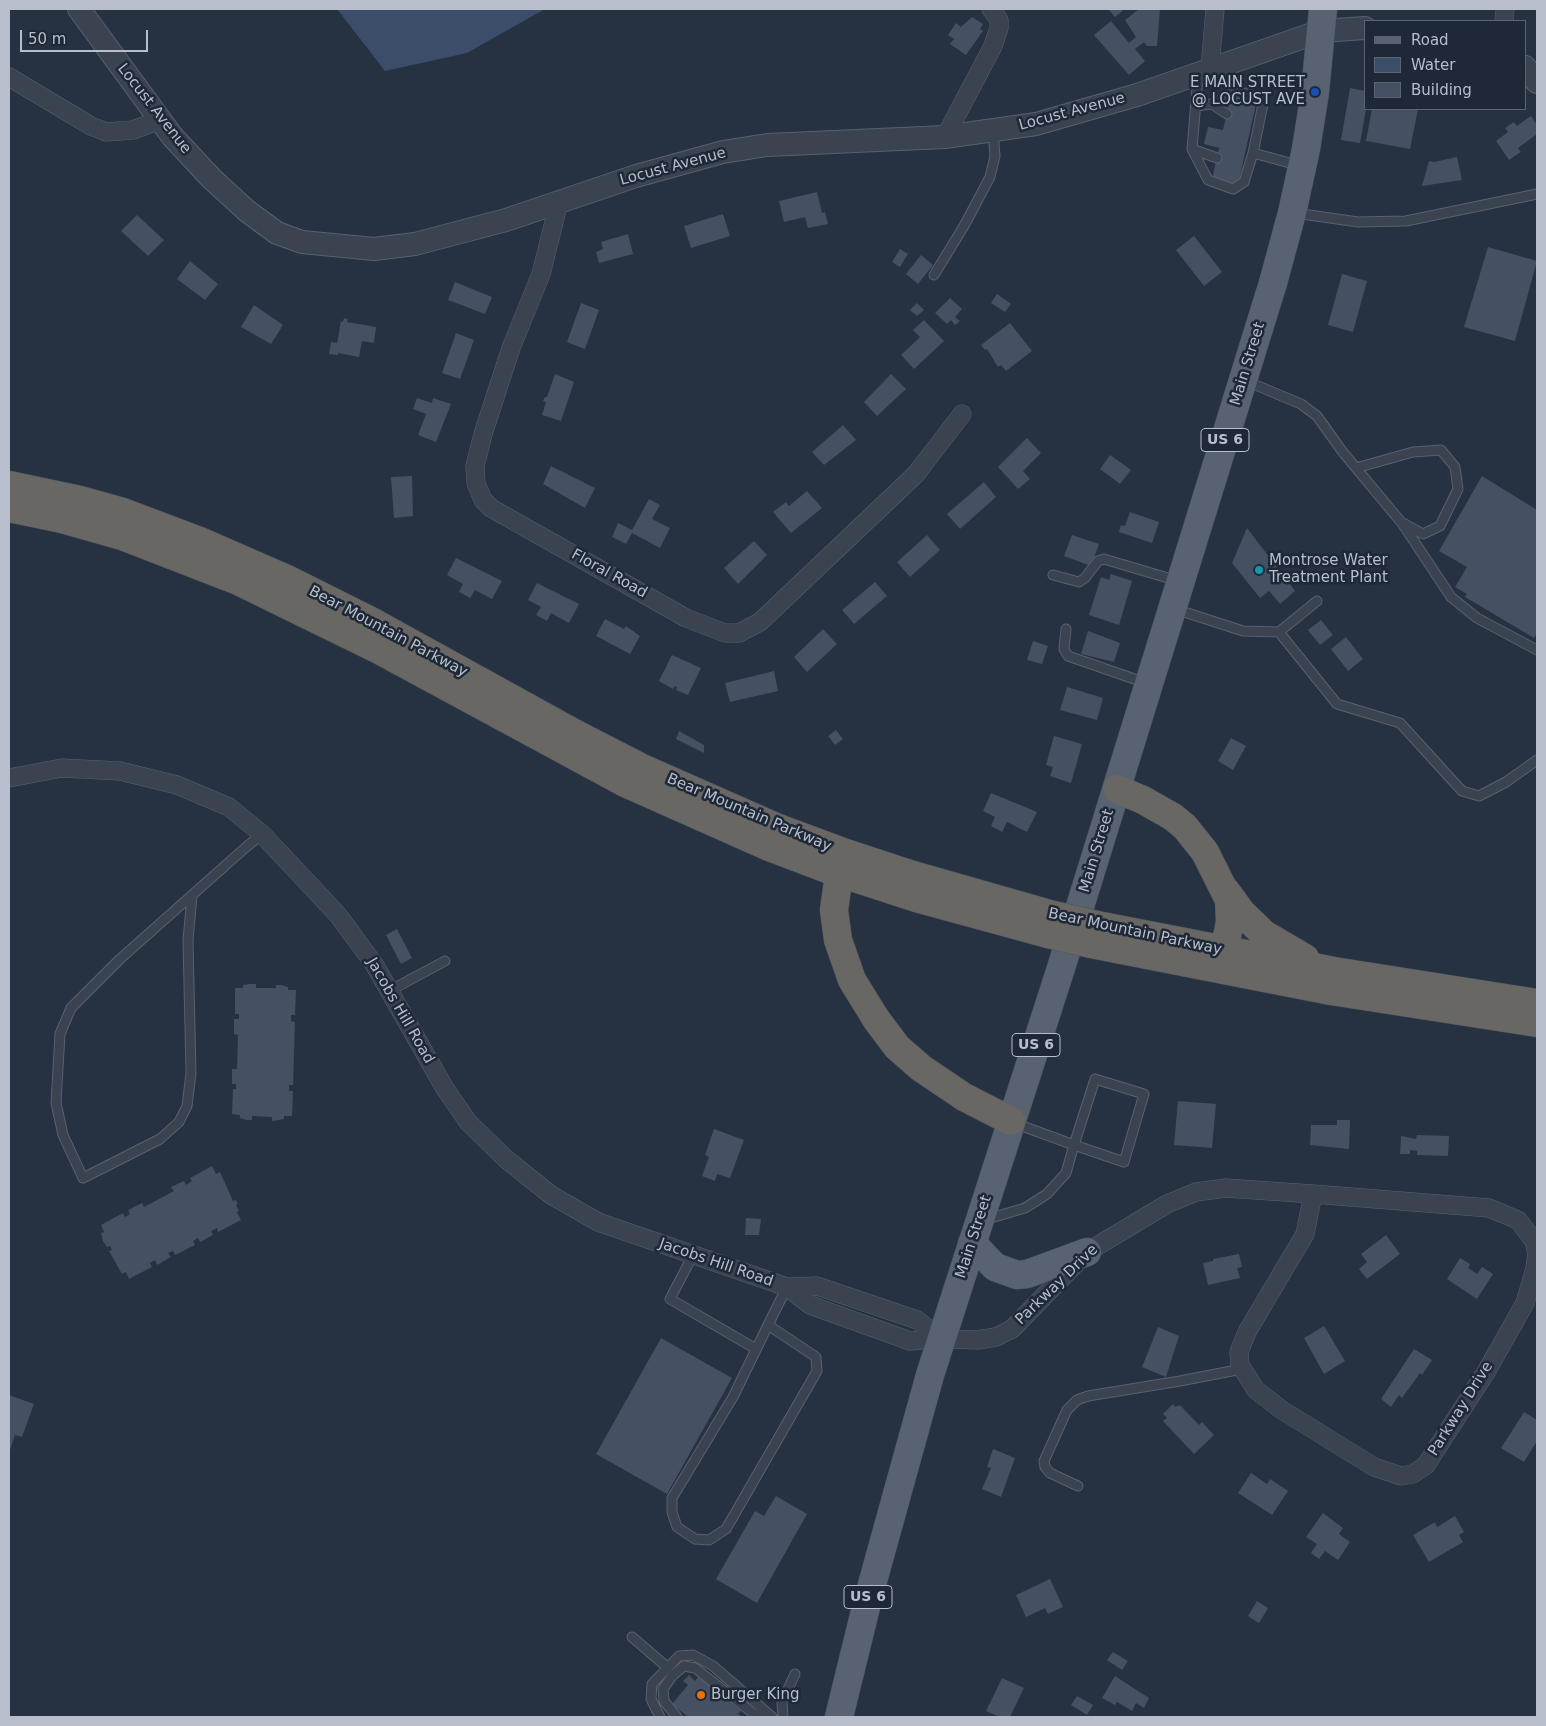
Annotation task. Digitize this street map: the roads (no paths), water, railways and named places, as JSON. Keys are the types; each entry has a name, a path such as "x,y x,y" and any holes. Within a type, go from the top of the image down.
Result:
{"highway":[{"name":"Bear Mountain Parkway","path":"9,486 80,500 123,512 200,541 287,580 371,621 640,767 776,827 1050,924"},
{"name":"Bear Mountain Parkway","path":"9,508 62,519 122,536 231,578 371,646 542,739 654,797 760,844 839,874 916,898 1050,924 1331,991 1537,1023"},
{"path":"1117,789 1159,808 1185,827 1205,852 1229,900 1230,922 1224,951"},
{"path":"839,874 834,910 836,935 852,980 870,1011 897,1047 921,1068 964,1097 1011,1121"},
{"path":"1224,888 1242,912 1264,934 1293,953 1334,971"},
{"name":"Bear Mountain Parkway","path":"1094,935 1224,951 1334,971 1537,1003"}],"main road":[{"name":"Main Street","path":"840,1717 898,1487 942,1339 1117,789 1243,380 1292,213 1315,92 1322,20"},
{"path":"976,1232 995,1267 1017,1275 1027,1274 1087,1252"}],"street":[{"name":"Locust Avenue","path":"79,9 160,120 211,178 247,211 277,233 302,242 374,249 415,244 506,220 636,176 723,152 767,145 945,137 1036,124 1137,95 1204,71 1322,20 1364,28"},
{"path":"945,137 993,46 999,28 999,20 991,9"},
{"path":"1204,71 1215,9"},
{"path":"1526,68 1537,82"},
{"path":"9,77 91,126 106,132 133,130 160,120"},
{"name":"Floral Road","path":"559,202 541,274 511,348 483,434 475,466 476,483 483,500 491,508 686,618 725,633 739,633 760,622 916,474 962,414"},
{"name":"Jacobs Hill Road","path":"9,778 62,768 120,771 177,785 229,808 262,834 338,915 374,964 444,1087 468,1122 506,1159 551,1195 598,1222 787,1287 810,1306 910,1341 942,1339"},
{"name":"Parkway Drive","path":"942,1339 977,1340 996,1337 1012,1329 1087,1252 1167,1204 1196,1192 1226,1188 1489,1208 1518,1220 1534,1241 1537,1254 1525,1303 1486,1372 1426,1465 1413,1474 1401,1476 1374,1467 1256,1390 1242,1369"},
{"path":"1242,1369 1239,1352 1247,1332 1304,1234 1313,1194"}],"lane":[{"path":"1196,106 1212,104 1231,94 1248,93 1263,104 1256,121 1253,153 1246,165 1244,182 1233,189 1208,180 1192,148 1196,106 1204,71"},
{"path":"1212,104 1227,114"},
{"path":"934,274 964,226 990,177 995,156 994,130"},
{"path":"1192,148 1217,158"},
{"path":"1253,153 1302,166"},
{"path":"1292,213 1358,222 1398,222 1537,194"},
{"path":"1243,380 1301,404 1317,416 1356,468 1401,522 1452,597 1477,618 1537,650"},
{"path":"1356,468 1413,452 1440,450 1455,466 1458,489 1440,526 1423,534 1401,522"},
{"path":"1053,575 1079,582 1085,578 1098,562 1104,559 1181,582"},
{"path":"1172,608 1243,631 1278,632 1317,601"},
{"path":"1066,629 1064,650 1068,656 1149,684"},
{"path":"1278,632 1337,704 1400,723 1462,791 1479,796 1506,782 1537,760"},
{"path":"192,896 188,940 191,1073 187,1106 179,1122 160,1139 83,1178 63,1135 56,1103 60,1034 71,1008 120,959 262,834"},
{"path":"389,991 445,961"},
{"path":"976,1232 1025,1208 1048,1194 1066,1173 1074,1145 1092,1101 1095,1079 1144,1094 1133,1114 1132,1136 1124,1162 1074,1145 1011,1121"},
{"path":"1122,1133 1132,1136"},
{"path":"693,1255 670,1299 756,1349"},
{"path":"768,1325 816,1357 817,1371 726,1529 709,1540 695,1539 676,1527 672,1512 672,1498 733,1398 756,1349 768,1325 787,1287"},
{"path":"1078,1486 1050,1473 1045,1467 1044,1461 1067,1410 1077,1400 1088,1396 1242,1369"},
{"path":"632,1637 667,1667"},
{"path":"660,1717 651,1699 652,1684 679,1656 693,1655 713,1666 771,1717"},
{"path":"678,1717 664,1701 663,1689 672,1676 684,1666 695,1668 754,1714 771,1717"},
{"path":"783,1717 782,1702 795,1674"}],"water":[{"path":"337,9 545,9 467,53 385,71"}],"place":[{"name":"E MAIN STREET @ LOCUST AVE","path":"1315,92"},
{"name":"Montrose Water Treatment Plant","path":"1259,570"},
{"name":"Burger King","path":"701,1695"}]}
